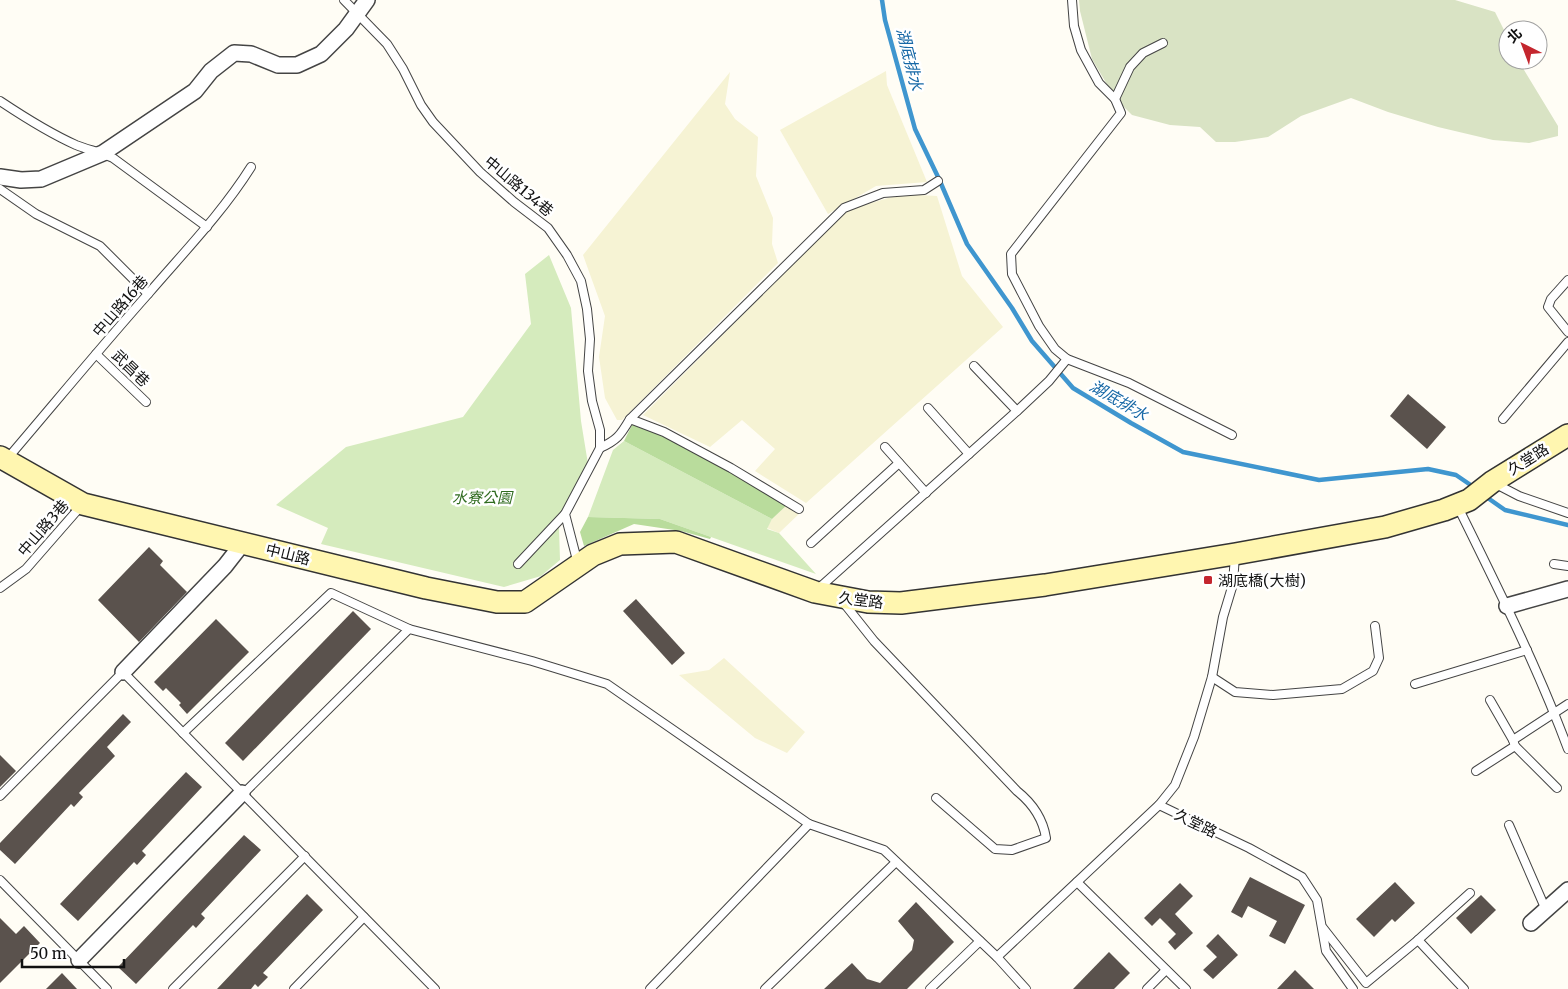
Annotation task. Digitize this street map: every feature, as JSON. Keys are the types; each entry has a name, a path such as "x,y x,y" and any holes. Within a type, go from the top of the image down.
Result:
{"street":[{"path":"0,177 21,180 41,179 103,153 195,91 211,71 234,53 251,54 278,65 297,65 321,54 346,29 367,0"},
{"name":"久堂路","path":"578,566 593,555 620,544 676,542 814,592 868,602 901,604 1045,585 1385,527 1463,502 1568,435"},
{"name":"中山路","path":"3,459 83,504 426,588 497,602 525,602 578,566"},
{"path":"123,672 225,566 243,543"},
{"path":"1507,606 1568,589"},
{"path":"79,960 242,793"},
{"path":"1531,923 1568,890"}],"lane":[{"name":"中山路134巷","path":"344,0 387,44 403,69 421,106 433,122 480,172 514,202 548,228 567,255 581,281 587,309 590,339 588,371 592,401 600,430 600,448"},
{"path":"1072,0 1074,26 1081,50 1099,83 1116,99 1121,113 1011,254 1012,274 1039,326 1055,349 1067,359 1129,383 1232,435"},
{"path":"1116,99 1130,67 1143,53 1163,43"},
{"path":"0,101 34,123 74,144 103,153 112,158 207,227"},
{"name":"中山路16巷","path":"3,459 207,227 235,193 251,167"},
{"path":"518,564 564,514 600,448 615,441 623,432 630,419 844,208 883,193 924,190 938,181"},
{"path":"0,189 36,214 100,246 148,294"},
{"path":"1568,280 1551,300 1548,307 1568,332"},
{"path":"1503,419 1568,342"},
{"name":"武昌巷","path":"96,354 146,402"},
{"name":"久堂路","path":"814,592 1017,411 1049,381 1067,359"},
{"path":"974,366 1017,411"},
{"path":"928,408 969,454"},
{"path":"630,419 664,432 731,468 799,509"},
{"path":"885,447 926,493"},
{"path":"811,543 899,463"},
{"path":"1491,483 1520,496 1568,513"},
{"path":"1463,502 1555,714 1568,749"},
{"name":"中山路3巷","path":"0,588 26,569 83,504"},
{"path":"564,514 578,566"},
{"name":"久堂路","path":"1235,554 1233,584 1223,617 1212,677 1194,738 1175,785 1159,805 1249,848 1302,876 1317,900 1326,951 1353,989"},
{"path":"1554,564 1568,566"},
{"path":"183,733 331,593 409,628 532,660 608,684 810,824 884,850 997,957 1026,989"},
{"path":"840,598 874,641 1017,792 1028,800 1044,824 1046,838 1012,850 995,849 936,798"},
{"path":"1212,677 1235,692 1273,695 1342,689 1373,671 1379,658 1375,626"},
{"path":"242,793 409,628"},
{"path":"1415,684 1527,650"},
{"path":"0,796 123,672 435,989"},
{"path":"1490,700 1514,743 1557,788"},
{"path":"1476,771 1568,704"},
{"path":"997,957 1159,805"},
{"path":"650,989 810,824"},
{"path":"1509,824 1546,910"},
{"path":"173,989 305,856"},
{"path":"765,989 896,862"},
{"path":"0,880 107,989"},
{"path":"1077,882 1186,989"},
{"path":"1322,927 1366,983 1418,940 1470,893"},
{"path":"294,989 364,917"},
{"path":"1418,940 1464,989"},
{"path":"933,988 980,941"},
{"path":"1147,989 1166,970"}],"shaded area":[{"path":"886,71 887,85 927,182 876,186 828,214 780,130"},
{"path":"730,72 725,104 735,119 758,137 756,176 773,218 772,244 778,263 622,420 617,420 605,398 599,357 605,316 583,255"},
{"path":"902,194 937,196 962,276 1003,327 806,503 755,471 775,449 742,420 710,447 643,415 847,210"},
{"path":"788,504 802,511 779,533 767,528 772,519"},
{"path":"724,658 805,732 787,753 755,738 679,675 709,670"}],"green space":[{"path":"1079,0 1455,0 1495,12 1499,20 1498,70 1524,70 1558,126 1558,136 1529,143 1493,140 1438,127 1388,112 1351,98 1301,116 1268,137 1235,142 1216,142 1200,127 1170,125 1132,115 1115,98 1092,59"},
{"name":"水寮公園","path":"549,255 571,308 581,421 588,464 559,528 560,560 541,576 504,587 321,544 328,528 276,505 346,447 463,417 531,324 525,274"},
{"path":"633,423 666,435 788,504 772,519 624,441"},
{"path":"624,441 772,519 767,529 779,533 816,574 660,519 588,517 613,450"},
{"path":"588,517 660,519 711,537 710,539 681,531 634,524 584,546 580,532"}],"building":[{"path":"1408,394 1446,427 1427,449 1390,416"},
{"path":"149,547 163,561 160,565 187,592 139,642 98,600"},
{"path":"636,599 685,653 672,665 623,611"},
{"path":"353,611 371,629 243,761 225,743"},
{"path":"216,619 249,652 187,714 179,705 181,703 166,688 163,691 154,682"},
{"path":"123,714 131,722 107,747 115,756 79,793 83,797 74,807 71,804 15,864 0,850 0,843"},
{"path":"0,755 16,771 0,787"},
{"path":"186,772 202,787 142,851 146,855 137,865 134,862 78,921 60,904"},
{"path":"244,835 261,850 201,914 205,918 196,928 193,925 136,984 118,967"},
{"path":"1250,877 1305,905 1285,944 1269,936 1277,921 1248,906 1242,918 1231,912"},
{"path":"1395,882 1415,903 1395,922 1392,919 1374,937 1356,919"},
{"path":"1180,883 1193,896 1175,914 1193,933 1175,950 1168,942 1176,934 1160,918 1152,926 1144,918"},
{"path":"307,894 323,910 263,973 268,977 258,987 255,984 251,989 217,989"},
{"path":"1481,895 1496,910 1471,934 1456,918"},
{"path":"916,902 954,942 907,989 824,989 852,963 867,979 880,983 912,950 914,940 898,921"},
{"path":"0,918 16,934 24,926 40,943 0,983"},
{"path":"1218,934 1238,955 1213,979 1203,970 1217,957 1206,946"},
{"path":"1109,952 1130,973 1114,989 1073,989"},
{"path":"1295,970 1314,989 1277,989"},
{"path":"62,973 77,989 46,989"}],"waterway":[{"name":"湖底排水","path":"882,0 885,20 915,129 967,244 1012,308 1032,341 1073,388 1183,452 1319,480 1428,469 1456,475 1475,488"},
{"name":"湖底排水","path":"1485,496 1505,510 1568,525"}],"place":[{"name":"湖底橋(大樹)","path":"1208,580"}]}
